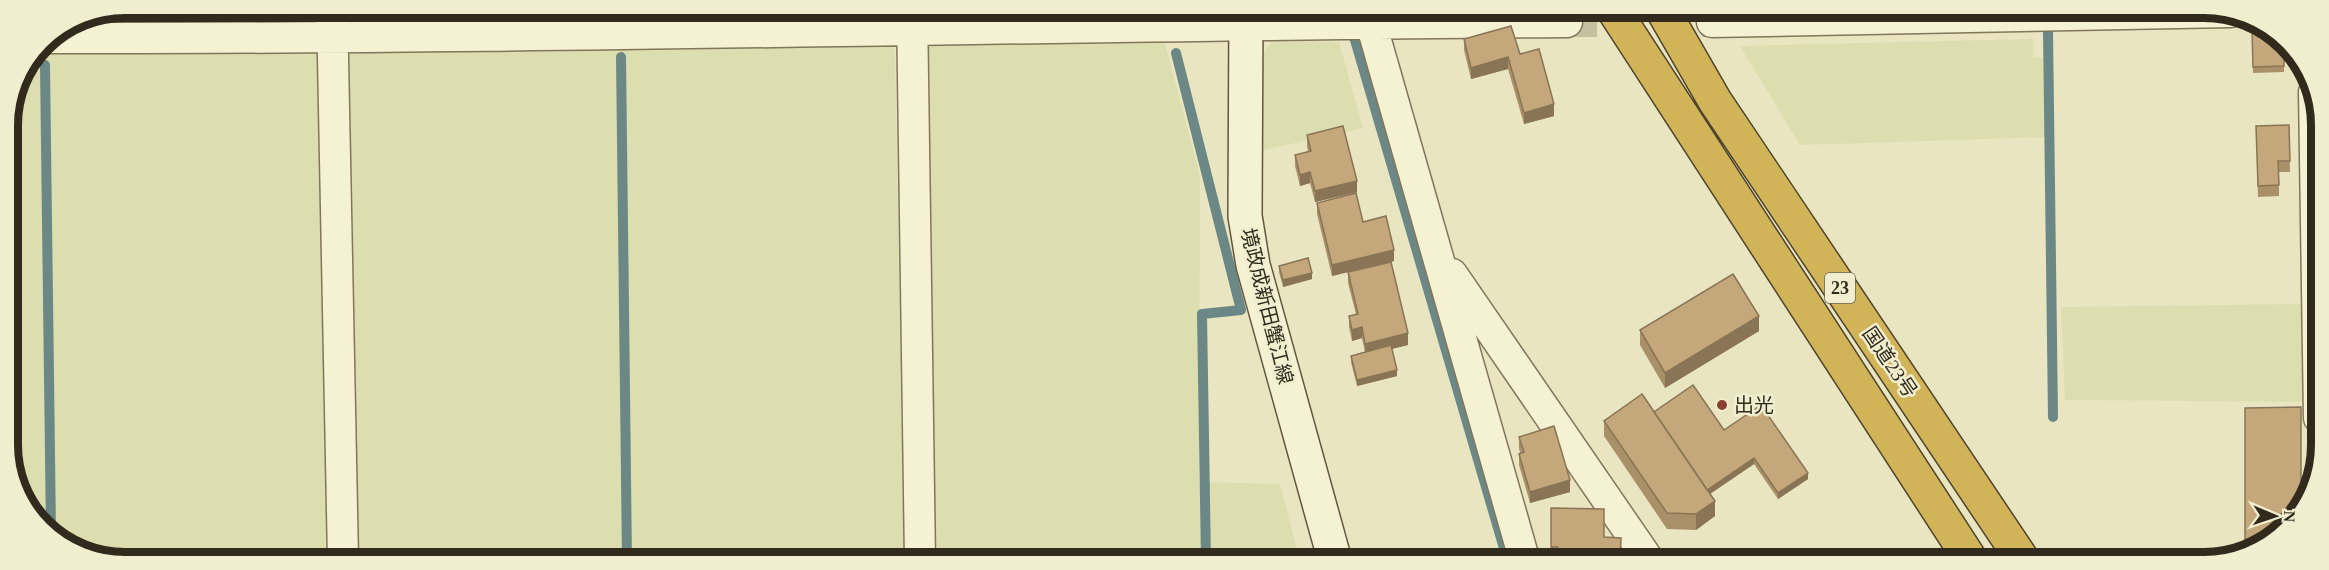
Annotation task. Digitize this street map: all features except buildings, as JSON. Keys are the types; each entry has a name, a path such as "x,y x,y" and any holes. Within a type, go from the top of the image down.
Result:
{"highway":[{"name":"国道23号","path":"1620,18 1966,552"},
{"name":"国道23号","path":"1667,18 1715,101 2017,552"}],"main road":[{"name":"境政成新田蟹江線","path":"1246,18 1245,216 1253,265 1333,552"}],"street":[{"path":"332,18 343,552"},
{"path":"62,38 333,38 912,20 1135,18"},
{"path":"1371,18 1522,552"},
{"path":"1436,18 1567,22"},
{"path":"1712,22 1752,18"},
{"path":"912,20 920,552"},
{"path":"1438,254 1643,552"}],"green space":[{"path":"125,18 321,18 320,21 91,24"},
{"path":"346,18 687,18 347,23"},
{"path":"2033,39 2033,58 2046,58 2046,137 1800,145 1740,46"},
{"path":"1164,40 1200,176 1199,482 1280,484 1298,552 933,552 927,42"},
{"path":"1273,41 1339,42 1363,128 1259,151 1260,56"},
{"path":"889,43 895,50 904,552 350,552 347,47"},
{"path":"320,49 333,552 118,552 104,550 71,538 49,521 36,505 24,480 18,445 18,118 26,84 32,71 47,52"},
{"path":"2306,304 2308,402 2065,400 2061,307"}],"waterway":[{"path":"2048,31 2053,417"},
{"path":"1355,40 1505,552"},
{"path":"1176,53 1241,310 1202,314 1206,552"},
{"path":"621,57 627,552"},
{"path":"45,65 51,523"}],"tunnel":[{"path":"1567,22 1712,22"}],"place":[{"name":"出光","path":"1722,405"}]}
